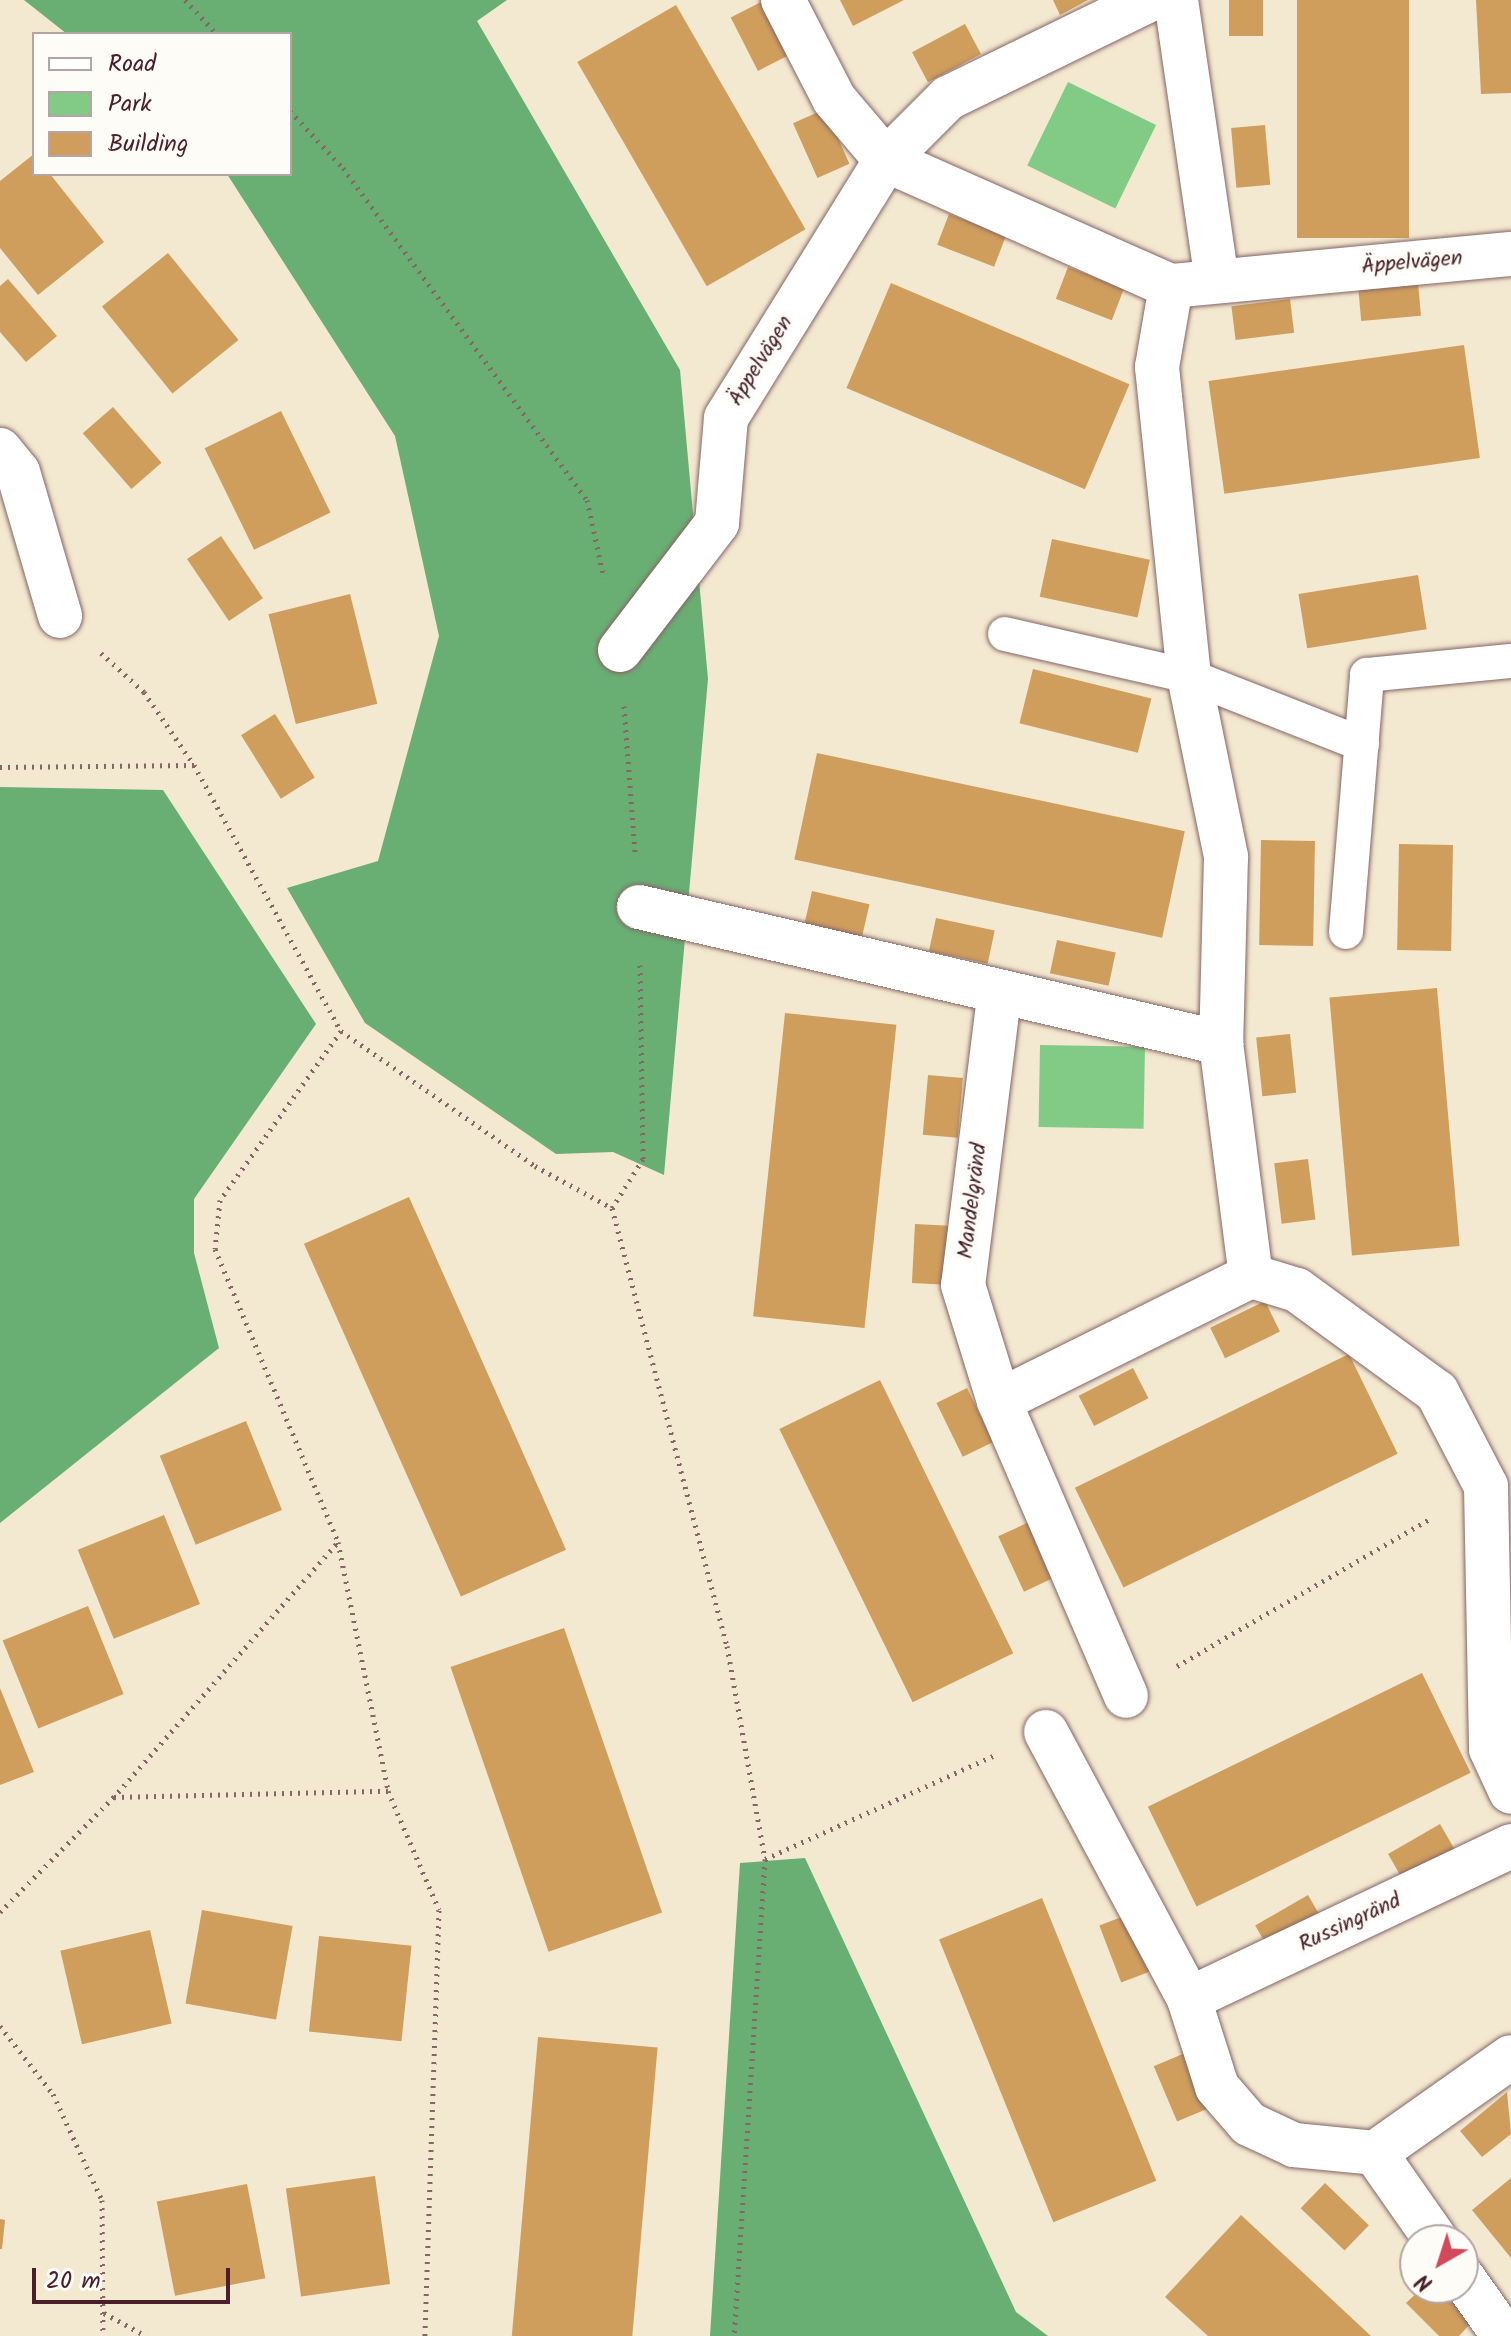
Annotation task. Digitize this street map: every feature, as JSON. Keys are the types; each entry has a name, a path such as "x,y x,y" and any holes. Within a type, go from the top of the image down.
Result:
{"street":[{"path":"783,0 834,99 886,160 1171,286 1157,367 1180,555 1189,676 1226,857 1221,1043 1251,1276"},
{"name":"Äppelvägen","path":"620,650 717,523 726,418 886,160 948,98 1149,0"},
{"path":"1176,0 1217,281"},
{"name":"Äppelvägen","path":"1171,286 1511,254"},
{"path":"0,450 18,472 60,616"},
{"path":"639,907 999,997 1221,1043"},
{"name":"Mandelgränd","path":"999,997 963,1285 999,1401 1126,1696"},
{"path":"999,1401 1251,1276 1297,1290 1437,1392 1486,1486 1491,1749 1511,1792"},
{"path":"1046,1732 1189,1999 1217,2087 1249,2124 1294,2145 1375,2153 1511,2057"},
{"name":"Russingränd","path":"1189,1999 1511,1846"},
{"path":"1375,2153 1425,2224"},
{"path":"1479,2301 1504,2336"}],"lane":[{"path":"1005,634 1189,676 1362,744"},
{"path":"1346,932 1367,675 1511,661"}],"path":[{"path":"185,0 215,32"},
{"path":"292,113 343,168 587,500 620,650 639,907 643,1159 612,1208"},
{"path":"60,616 144,692 194,765 341,1031 535,1166 612,1208 727,1646 765,1859 734,2336"},
{"path":"0,767 194,765"},
{"path":"341,1031 220,1200 215,1249 338,1542 388,1791 439,1910 425,2336"},
{"path":"0,1912 113,1798 338,1542"},
{"path":"113,1798 388,1791"},
{"path":"0,2026 53,2094 102,2200 103,2336"},
{"path":"104,2313 146,2336"}],"green space":[{"path":"24,0 507,0 477,21 680,370 708,679 664,1175 613,1152 556,1154 365,1023 287,888 378,861 439,636 395,436 228,176 292,176 292,32 64,32"},
{"path":"1068,82 1156,125 1115,209 1027,166"},
{"path":"0,787 163,790 316,1024 194,1199 194,1253 219,1348 0,1523"},
{"path":"1040,1045 1145,1047 1144,1129 1039,1127"},
{"path":"805,1858 1016,2312 1048,2336 710,2336 740,1863"}],"building":[{"path":"840,0 904,0 853,26"},
{"path":"1053,0 1088,0 1060,15"},
{"path":"1229,0 1263,0 1263,36 1229,36"},
{"path":"1297,0 1409,0 1409,238 1297,238"},
{"path":"1476,0 1511,0 1511,93 1481,94"},
{"path":"761,2 788,55 758,71 731,17"},
{"path":"676,5 806,229 707,286 577,62"},
{"path":"965,24 981,54 928,82 912,52"},
{"path":"825,109 849,164 817,178 793,123"},
{"path":"1265,125 1270,185 1236,188 1231,128"},
{"path":"32,156 32,176 52,176 104,242 38,295 0,248 0,181"},
{"path":"949,214 1006,236 994,267 937,245"},
{"path":"168,253 238,340 172,394 102,306"},
{"path":"1068,267 1124,289 1112,320 1056,299"},
{"path":"8,279 57,336 26,362 0,332 0,286"},
{"path":"1418,282 1421,316 1361,321 1358,287"},
{"path":"891,283 1129,384 1085,489 846,388"},
{"path":"1290,299 1294,333 1236,340 1231,306"},
{"path":"1464,345 1480,458 1224,494 1209,381"},
{"path":"113,407 162,463 131,489 83,433"},
{"path":"281,411 331,513 254,550 205,448"},
{"path":"221,536 263,598 229,621 187,559"},
{"path":"1052,539 1150,560 1138,618 1040,597"},
{"path":"1418,575 1427,629 1307,648 1298,594"},
{"path":"350,594 377,704 296,724 268,614"},
{"path":"1033,669 1151,699 1138,753 1019,723"},
{"path":"275,714 315,778 281,799 241,735"},
{"path":"817,753 1185,831 1162,938 794,860"},
{"path":"1261,840 1315,841 1313,946 1259,945"},
{"path":"1399,844 1453,845 1451,951 1397,950"},
{"path":"812,891 869,904 862,937 804,924"},
{"path":"936,918 995,930 988,964 929,951"},
{"path":"1057,940 1116,952 1109,986 1050,973"},
{"path":"1437,988 1460,1246 1352,1255 1329,997"},
{"path":"785,1013 896,1025 865,1328 753,1316"},
{"path":"1290,1034 1296,1093 1262,1096 1256,1038"},
{"path":"928,1075 963,1078 958,1138 923,1135"},
{"path":"1308,1159 1315,1220 1282,1224 1274,1163"},
{"path":"409,1197 566,1550 461,1596 304,1244"},
{"path":"915,1224 949,1226 946,1285 912,1283"},
{"path":"1265,1301 1280,1332 1225,1358 1210,1328"},
{"path":"1349,1354 1398,1454 1124,1587 1075,1488"},
{"path":"1133,1368 1148,1398 1094,1426 1079,1396"},
{"path":"880,1380 1013,1653 913,1702 779,1429"},
{"path":"967,1388 993,1442 963,1457 936,1403"},
{"path":"246,1421 282,1510 196,1545 160,1456"},
{"path":"164,1515 200,1604 114,1639 78,1550"},
{"path":"1029,1522 1055,1577 1024,1592 998,1536"},
{"path":"88,1606 124,1694 38,1729 3,1640"},
{"path":"564,1628 662,1913 549,1952 451,1667"},
{"path":"1422,1673 1471,1773 1197,1906 1148,1807"},
{"path":"0,1688 34,1772 0,1785"},
{"path":"1440,1824 1457,1853 1405,1883 1388,1854"},
{"path":"1308,1895 1325,1924 1272,1955 1255,1926"},
{"path":"1042,1898 1156,2181 1053,2222 939,1940"},
{"path":"202,1910 293,1926 276,2020 186,2004"},
{"path":"1132,1913 1154,1970 1121,1982 1099,1926"},
{"path":"150,1930 172,2024 82,2044 60,1951"},
{"path":"319,1936 411,1946 401,2041 309,2031"},
{"path":"538,2037 658,2047 632,2336 512,2336"},
{"path":"1185,2053 1208,2108 1177,2122 1154,2066"},
{"path":"1507,2092 1511,2134 1482,2157 1460,2131"},
{"path":"375,2176 390,2284 301,2296 286,2189"},
{"path":"1511,2178 1511,2258 1472,2210"},
{"path":"1325,2183 1369,2225 1345,2251 1301,2208"},
{"path":"247,2184 265,2278 175,2296 157,2202"},
{"path":"1241,2215 1371,2336 1208,2336 1165,2297"},
{"path":"0,2219 5,2220 2,2249 0,2249"},
{"path":"1407,2304 1455,2304 1473,2321 1459,2336 1439,2336"}]}
